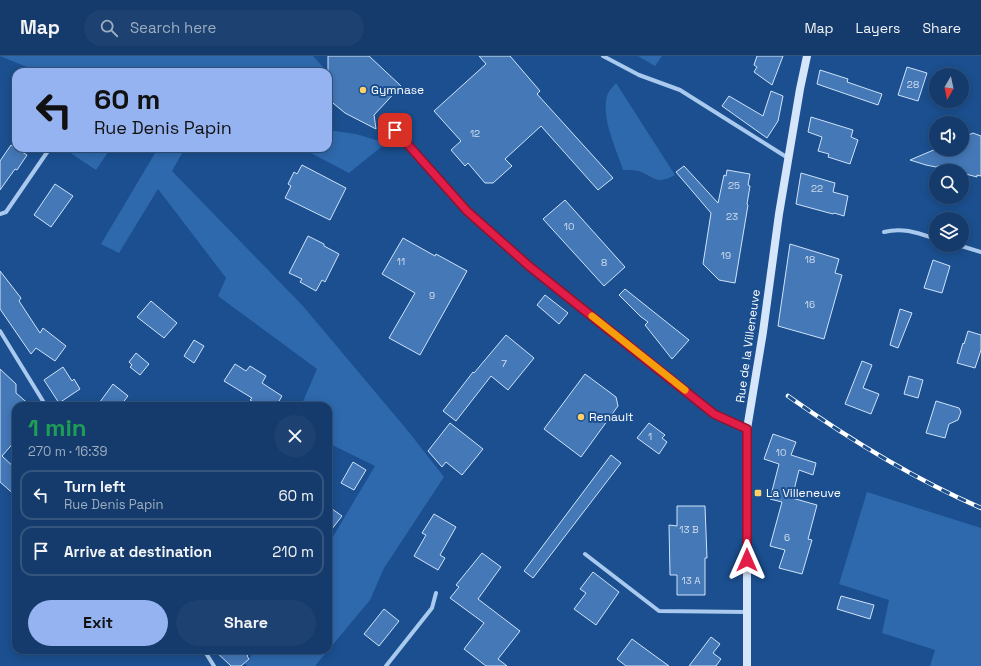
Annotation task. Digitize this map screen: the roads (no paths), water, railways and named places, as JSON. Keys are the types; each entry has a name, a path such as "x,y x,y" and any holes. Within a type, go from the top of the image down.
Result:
{"main road":[{"name":"Rue de la Villeneuve","path":"747,666 747,429 763,332 788,158 807,56"}],"street":[{"path":"603,56 639,75 680,90 788,158"},
{"path":"395,130 467,211 529,266 714,414 747,429"},
{"path":"0,214 6,212 47,152"},
{"path":"884,232 892,230 906,230 929,236"},
{"path":"969,248 981,252"},
{"path":"0,331 44,402"},
{"path":"585,554 659,611 747,612"},
{"path":"386,666 432,608 436,593"},
{"path":"206,654 214,666"}],"railway":[{"path":"788,396 834,427 906,471 981,508"}],"place":[{"name":"Gymnase","path":"363,90"},
{"name":"Renault","path":"581,417"},
{"name":"La Villeneuve","path":"758,493"}]}
